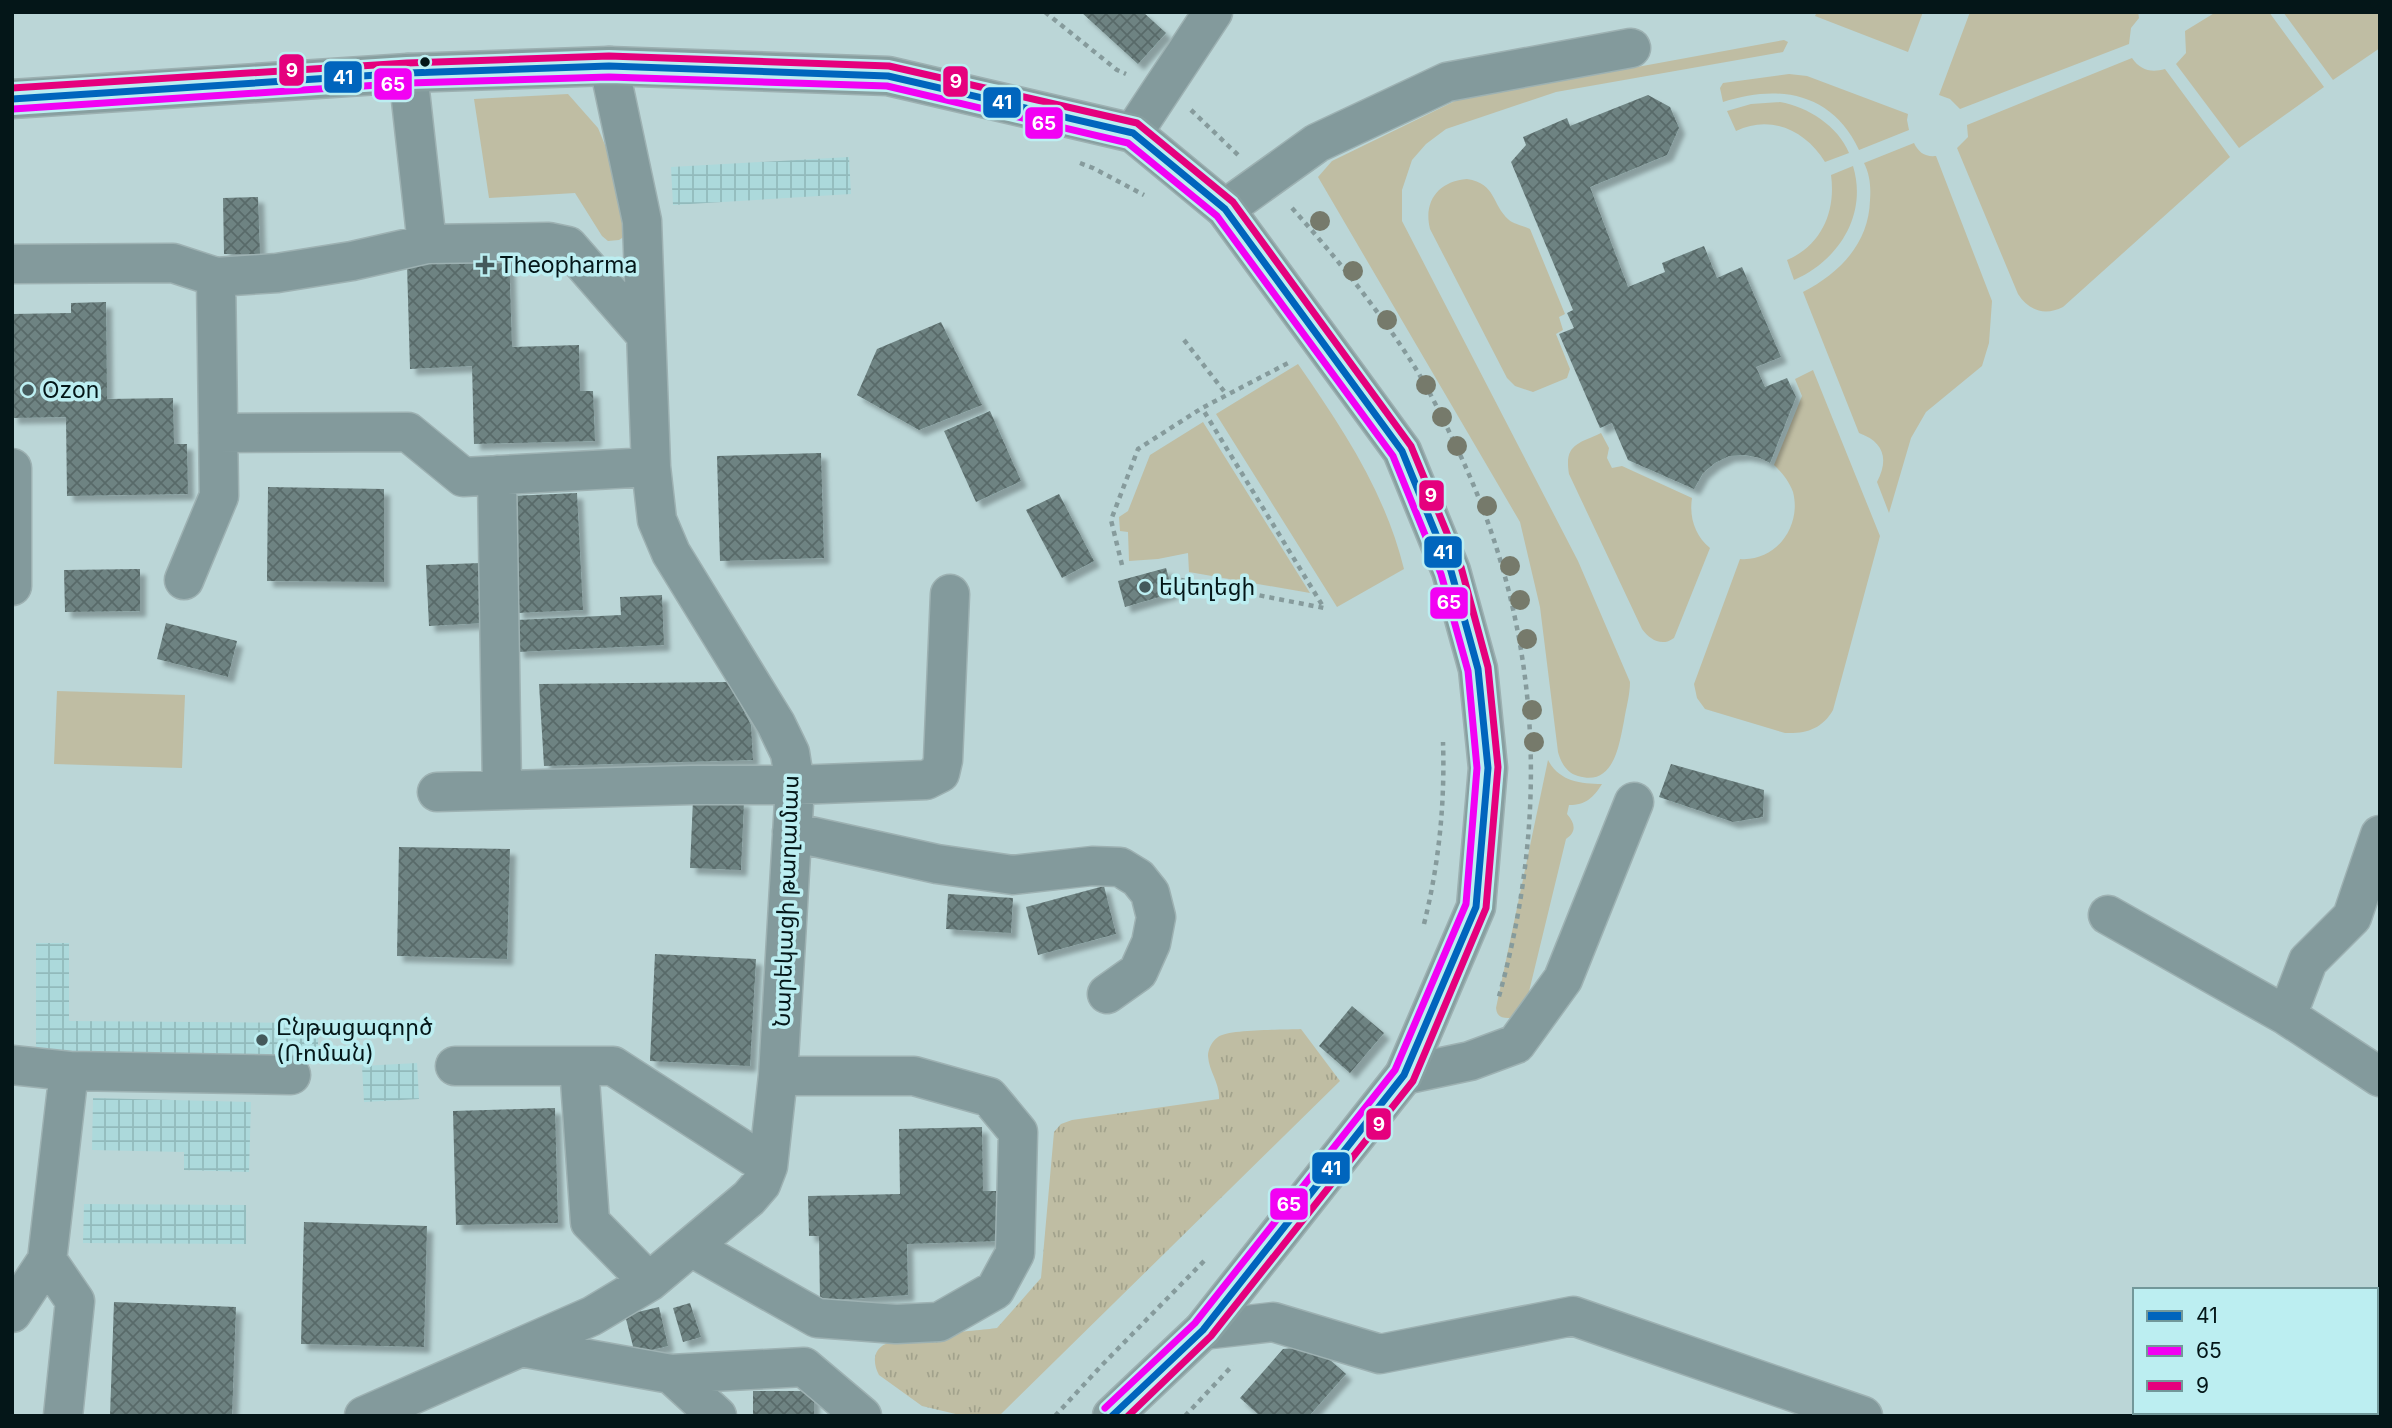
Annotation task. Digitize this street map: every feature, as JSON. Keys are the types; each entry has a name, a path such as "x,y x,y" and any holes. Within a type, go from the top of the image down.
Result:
{"main road":[{"path":"12,99 408,73 609,66 888,76 1133,133 1225,209 1402,451 1451,571 1478,669 1488,768 1476,907 1404,1074 1203,1330 1112,1416"}],"street":[{"path":"1133,133 1213,12"},
{"path":"1225,209 1317,143 1447,82 1631,48"},
{"name":"Նարեկացի թաղամաս","path":"363,1416 592,1316 649,1282 749,1198 761,1184 768,1166 778,1076 795,785 790,753 776,724 671,553 657,520 651,467 642,221 609,66"},
{"path":"408,73 427,244"},
{"path":"12,264 173,263 216,277 289,271 352,261 427,244 548,242 568,246 646,335"},
{"path":"184,580 219,496 216,277"},
{"path":"218,433 408,432 463,477 651,467"},
{"path":"12,468 12,586"},
{"path":"497,475 502,790"},
{"path":"437,792 926,780 940,773 943,760 950,594"},
{"path":"1404,1074 1470,1061 1516,1044 1563,979 1634,802"},
{"path":"792,832 937,864 1013,875 1093,866 1120,867 1138,878 1150,893 1156,917 1151,943 1138,972 1107,994"},
{"path":"2287,1016 2308,961 2352,917 2380,835"},
{"path":"2108,915 2287,1016 2380,1077"},
{"path":"12,1065 69,1071 290,1074"},
{"path":"455,1066 613,1066 768,1166"},
{"path":"579,1066 590,1222 649,1282"},
{"path":"12,1313 47,1260 69,1071"},
{"path":"691,1247 817,1318 897,1324 939,1322 995,1290 1010,1262 1015,1252 1018,1132 989,1097 914,1076 778,1076"},
{"path":"47,1260 75,1301 63,1416"},
{"path":"1203,1330 1273,1322 1380,1354 1573,1316 1863,1416"},
{"path":"522,1347 671,1374 804,1367 862,1416"},
{"path":"671,1374 717,1416"}],"path":[{"path":"1070,160 1093,168 1147,197"},
{"path":"1184,340 1227,395"},
{"path":"1122,565 1111,520 1138,449 1202,408 1298,358"},
{"path":"1181,580 1324,608 1202,408"},
{"path":"1422,932 1437,857 1444,784 1443,733"},
{"path":"1055,1416 1207,1258"}],"shaded area":[{"path":"849,157 851,194 673,205 671,167"},
{"path":"36,943 69,943 69,1021 318,1023 318,1056 36,1054"},
{"path":"417,1063 419,1099 364,1102 362,1066"},
{"path":"93,1098 251,1102 249,1172 184,1170 184,1152 92,1150"},
{"path":"84,1204 246,1205 246,1244 83,1243"}],"green space":[{"path":"1817,12 1923,12 1908,52 1815,16"},
{"path":"1970,12 2138,12 2139,18 2131,28 2129,44 1960,109 1950,99 1939,95"},
{"path":"2216,12 2269,12 2324,87 2239,148 2176,64 2186,53 2185,31"},
{"path":"2283,12 2380,12 2380,48 2333,80"},
{"path":"1784,40 1788,42 1783,52 1556,92 1446,129 1426,144 1412,160 1402,190 1402,221 1578,561 1630,682 1620,741 1613,762 1600,775 1590,778 1578,776 1565,767 1558,752 1540,607 1520,522 1318,177 1332,161 1457,100"},
{"path":"2132,58 2146,70 2165,69 2230,157 2063,307 2050,311 2032,308 2018,294 1957,148 1968,137 1967,125"},
{"path":"1789,74 1807,76 1908,114 1909,130 1859,150 1848,131 1834,116 1819,105 1802,98 1764,94 1723,102 1720,88 1723,83"},
{"path":"568,94 598,128 626,196 625,236 619,240 608,241 602,236 575,193 489,198 474,99"},
{"path":"1780,102 1801,108 1821,119 1838,134 1849,153 1825,162 1808,142 1786,128 1762,124 1736,131 1727,111 1751,104"},
{"path":"1914,143 1923,154 1936,156 1992,301 1989,343 1982,366 1926,412 1911,438 1889,513 1877,482 1883,466 1882,452 1874,441 1859,433 1803,292 1829,276 1858,243 1868,216 1870,200 1870,181 1864,163"},
{"path":"1853,166 1857,184 1856,202 1853,219 1846,234 1824,261 1794,280 1787,260 1809,245 1824,225 1831,201 1831,175"},
{"path":"1467,179 1484,185 1509,220 1530,229 1565,314 1559,317 1563,330 1556,334 1570,369 1567,378 1533,392 1515,386 1507,378 1430,229 1429,210 1435,194 1448,184"},
{"path":"1298,364 1346,437 1374,487 1396,541 1404,569 1337,607 1216,414"},
{"path":"1813,370 1880,536 1833,710 1824,722 1813,729 1785,733 1705,709 1697,698 1694,684 1740,559 1765,555 1775,548 1790,529 1795,505 1793,492 1774,465 1802,396 1795,379"},
{"path":"1203,422 1310,593 1189,572 1188,553 1129,561 1128,532 1120,531 1119,517 1128,511 1150,455"},
{"path":"1601,433 1609,448 1607,458 1612,468 1622,466 1692,498 1694,526 1700,538 1710,548 1674,638 1670,641 1656,641 1642,629 1569,474 1569,456 1574,446"},
{"path":"57,691 185,695 182,768 54,764"},
{"path":"1548,760 1564,777 1602,784 1588,800 1569,805 1567,814 1572,821 1573,830 1566,839 1526,1004 1512,1018 1503,1017 1499,1016 1496,1008"},
{"path":"1301,1029 1340,1081 999,1416 964,1416 922,1406 879,1375 875,1360 882,1346 919,1337 997,1328 1041,1278 1054,1132 1061,1124 1072,1120 1219,1099 1208,1056 1216,1039 1224,1034 1245,1031"}],"building":[{"path":"1081,12 1143,12 1166,33 1138,64"},
{"path":"1648,95 1670,107 1679,128 1667,155 1590,187 1628,287 1665,272 1662,263 1704,246 1717,278 1742,267 1781,357 1756,367 1765,387 1787,378 1796,397 1770,463 1745,455 1729,456 1703,473 1694,489 1628,460 1612,423 1600,428 1559,334 1574,328 1567,313 1573,310 1511,162 1526,145 1523,137 1567,118 1570,126"},
{"path":"258,197 260,254 224,254 223,198"},
{"path":"509,251 512,347 579,345 580,391 593,391 595,441 474,444 472,366 410,369 407,264"},
{"path":"106,302 107,399 173,398 174,444 187,444 188,494 67,496 66,417 12,418 12,314 71,313 71,303"},
{"path":"941,322 982,405 919,430 857,395 877,349"},
{"path":"990,411 1021,481 976,502 944,431"},
{"path":"821,453 824,558 720,561 717,456"},
{"path":"268,487 384,489 384,582 267,581"},
{"path":"577,493 583,610 517,613 511,496"},
{"path":"1059,494 1094,561 1062,578 1026,510"},
{"path":"481,563 484,623 429,626 426,565"},
{"name":"եկեղեցի","path":"1166,568 1173,593 1125,607 1118,581"},
{"path":"140,569 140,611 65,612 64,570"},
{"path":"662,595 664,645 518,652 516,620 621,615 620,597"},
{"path":"166,623 237,641 228,677 157,659"},
{"path":"729,682 751,725 753,760 544,766 539,684"},
{"path":"1671,764 1764,790 1763,817 1733,822 1659,797"},
{"path":"693,799 744,801 741,870 690,868"},
{"path":"399,847 510,849 507,959 397,956"},
{"path":"1104,886 1116,934 1038,955 1026,907"},
{"path":"948,894 1013,898 1011,933 946,929"},
{"path":"655,954 756,959 750,1066 650,1061"},
{"path":"1352,1006 1384,1033 1350,1073 1319,1046"},
{"path":"555,1108 558,1223 456,1225 453,1111"},
{"path":"982,1127 983,1191 999,1191 1001,1241 907,1244 908,1295 820,1301 819,1236 809,1236 808,1196 900,1194 899,1129"},
{"path":"304,1222 427,1226 424,1347 301,1344"},
{"path":"114,1302 236,1307 232,1416 110,1416"},
{"path":"690,1303 701,1337 683,1342 673,1308"},
{"path":"659,1307 668,1346 635,1354 625,1315"},
{"path":"1314,1346 1346,1374 1309,1416 1260,1416 1240,1398 1283,1349"},
{"path":"753,1391 814,1391 814,1416 753,1416"}],"transit line":[{"name":"9","path":"12,88 407,63 609,56 889,66 1137,123 1233,202 1411,446 1461,567 1488,667 1498,767 1486,908 1413,1081 1211,1336 1128,1416"},
{"name":"41","path":"12,99 408,73 609,66 888,76 1133,133 1225,209 1402,451 1451,571 1478,669 1488,768 1476,907 1404,1075 1203,1330 1112,1416"},
{"name":"65","path":"13,109 409,83 609,77 887,86 1128,143 1217,216 1393,456 1441,574 1468,671 1477,768 1466,904 1395,1070 1195,1323 1105,1408"}],"place":[{"name":"Theopharma","path":"485,265"},
{"name":"Ozon","path":"28,390"},
{"name":"եկեղեցի","path":"1145,587"},
{"name":"Ընթացագործ (Ռոման)","path":"262,1040"}]}
